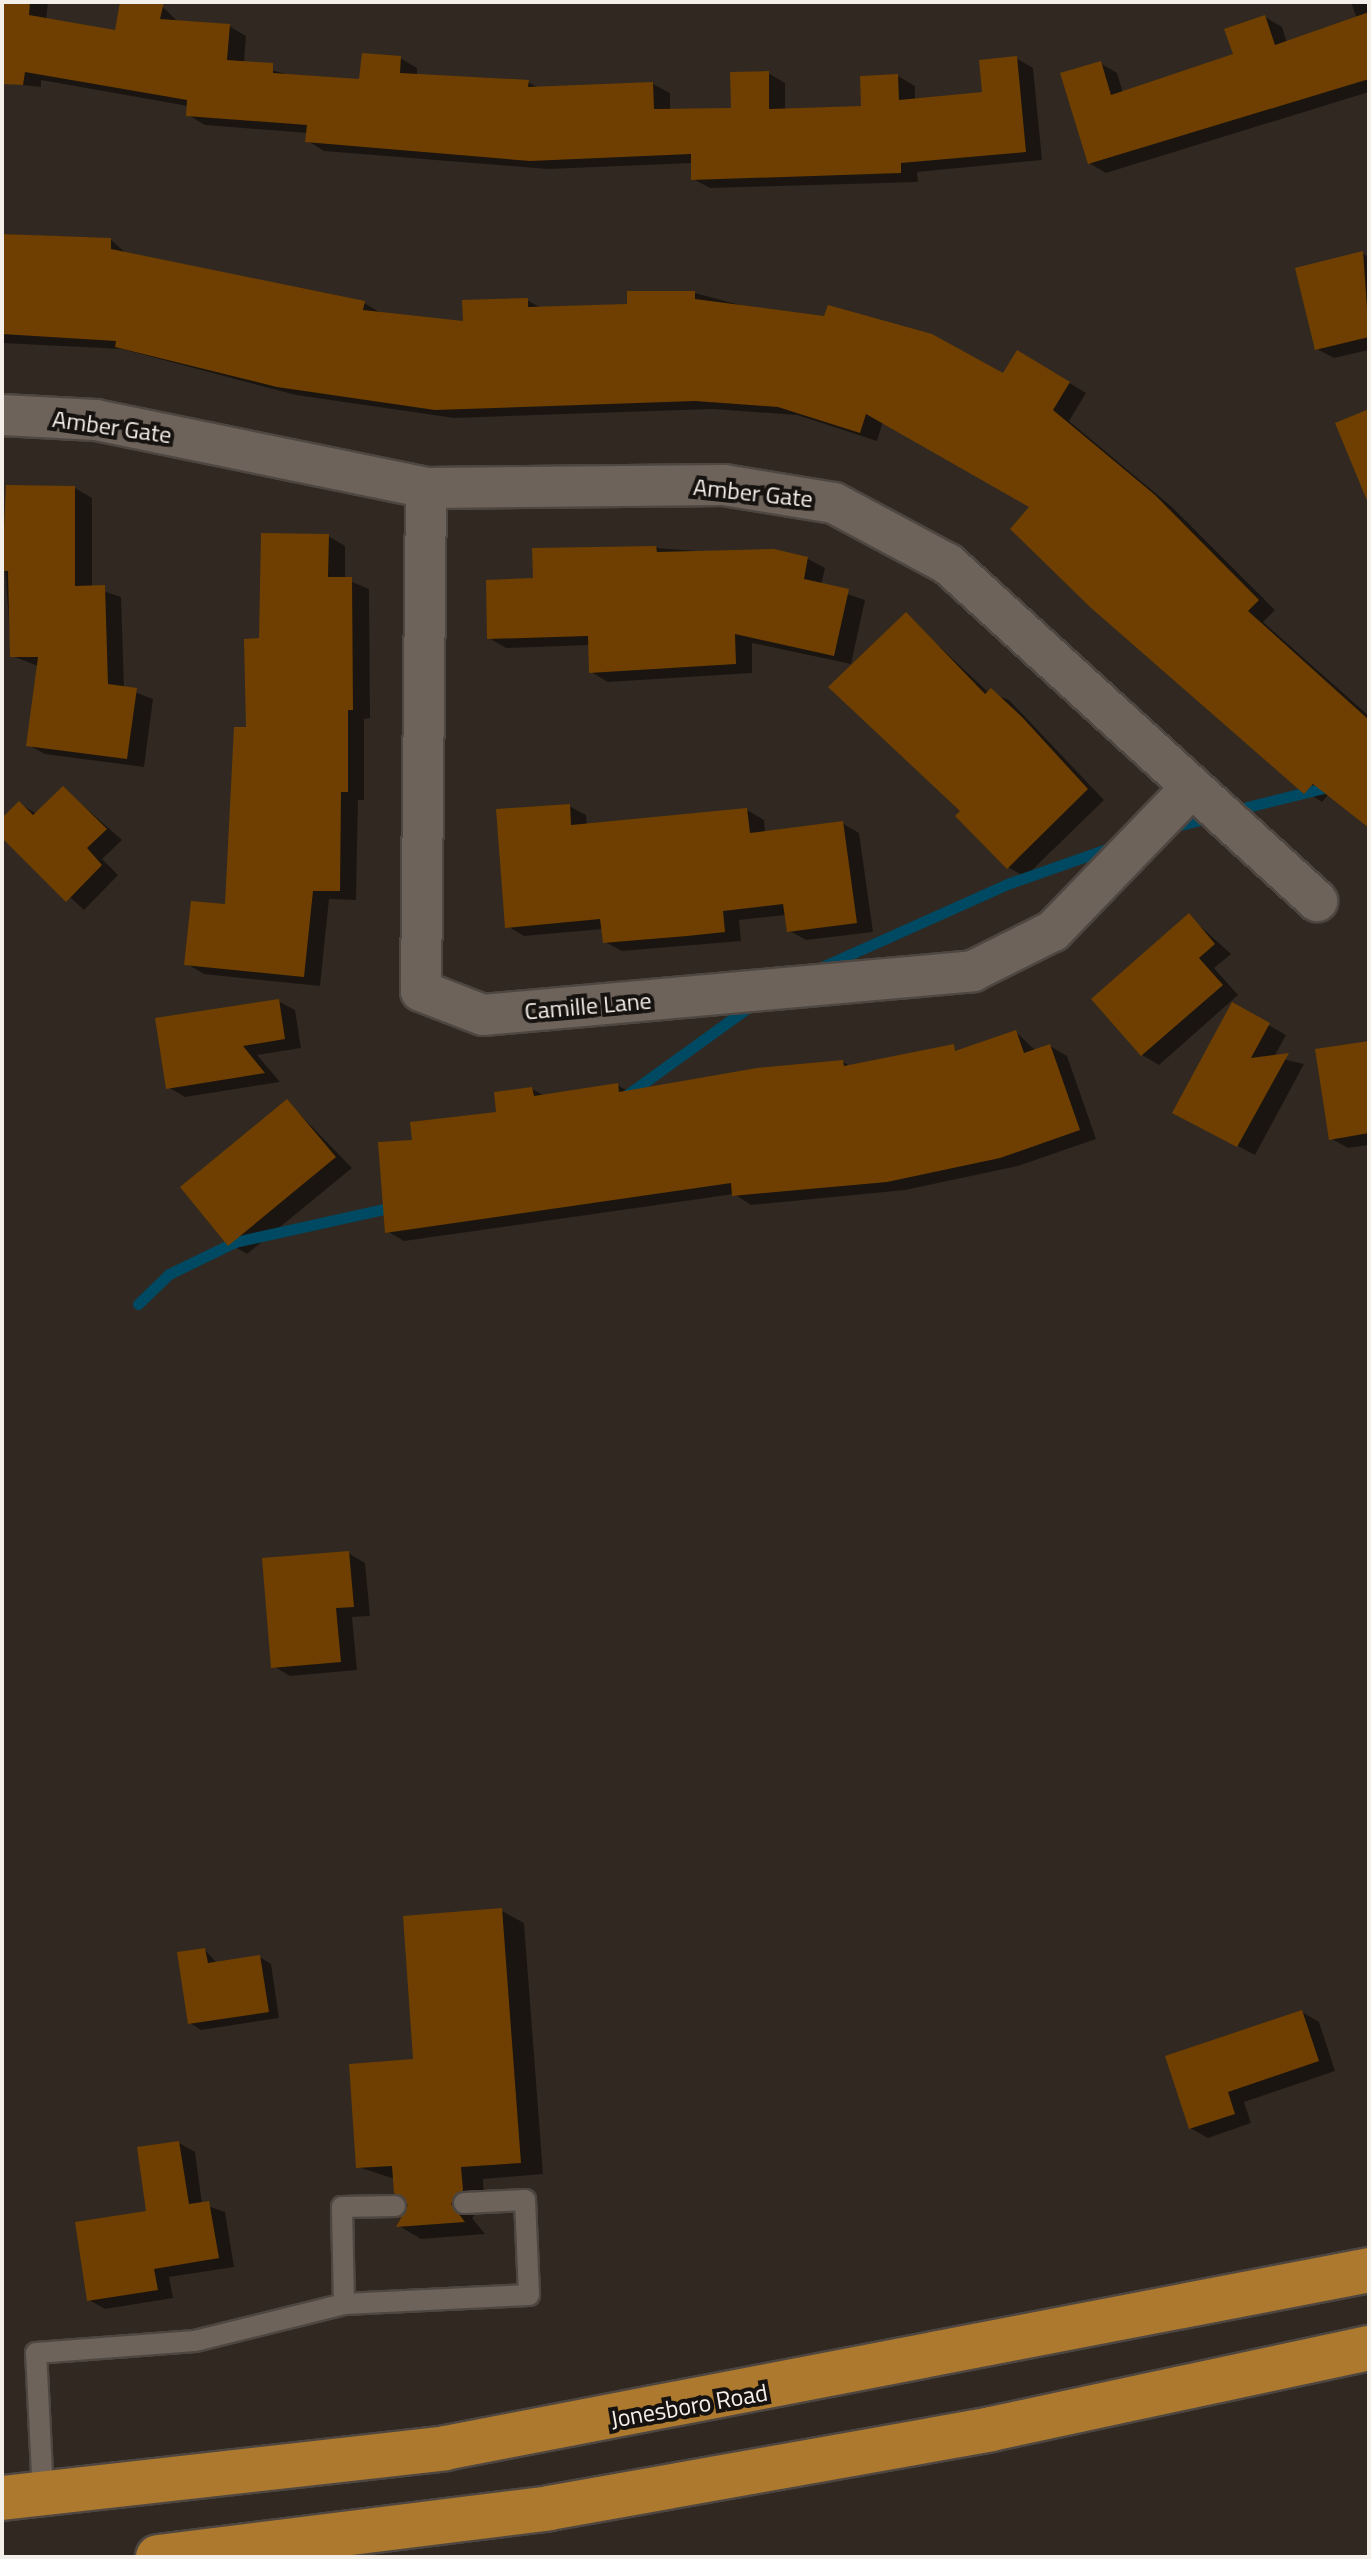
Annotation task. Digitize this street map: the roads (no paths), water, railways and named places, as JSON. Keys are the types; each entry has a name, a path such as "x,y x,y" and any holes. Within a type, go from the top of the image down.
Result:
{"main road":[{"name":"Jonesboro Road","path":"23,2496 523,2435 1369,2270"},
{"path":"158,2557 549,2508 991,2429 1369,2348"}],"street":[{"name":"Amber Gate","path":"2,415 96,420 426,488 724,485 834,503 948,564 1190,789 1317,901"},
{"name":"Camille Lane","path":"426,488 421,991 483,1015 973,971 1053,931 1190,789"}],"lane":[{"path":"23,2496 36,2353 195,2341 344,2304 529,2295 525,2200 464,2203"},
{"path":"344,2304 342,2207 395,2206"}],"waterway":[{"path":"1231,811 1331,786"},
{"path":"1169,828 1211,817"},
{"path":"813,971 1010,883 1115,846"},
{"path":"624,1097 753,1004"},
{"path":"138,1304 169,1274 235,1242 397,1206"}]}
